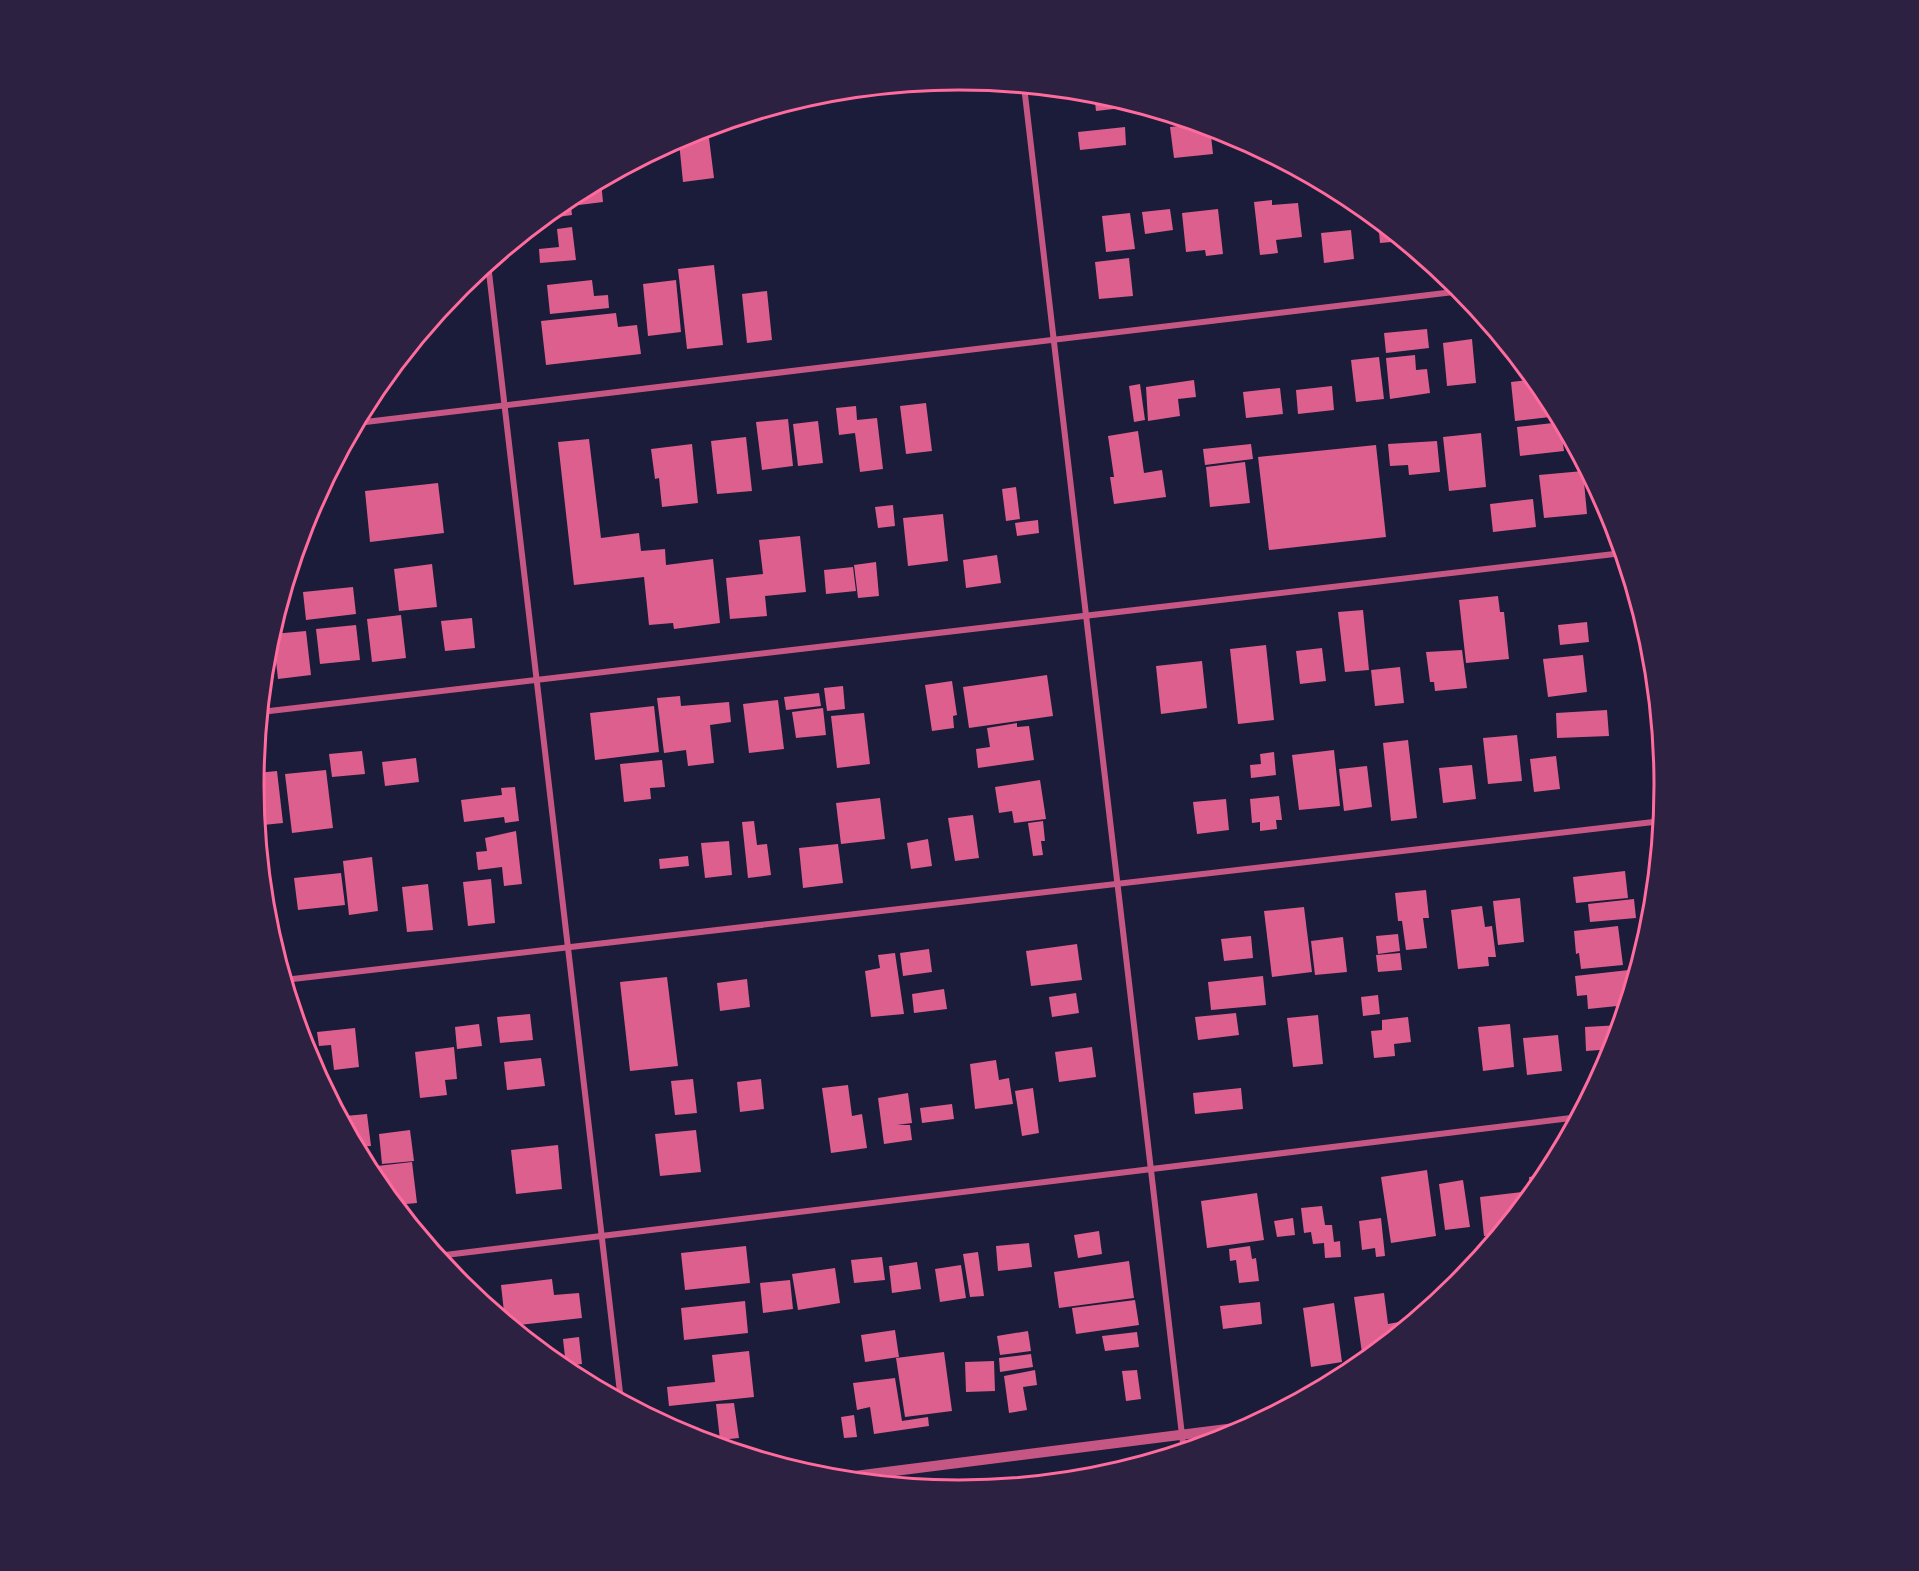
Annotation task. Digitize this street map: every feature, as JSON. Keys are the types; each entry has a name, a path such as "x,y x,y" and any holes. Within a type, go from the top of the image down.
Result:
{"street":[{"path":"1025,93 1183,1444"},
{"path":"489,274 620,1392"},
{"path":"367,422 1449,293"},
{"path":"268,711 1615,554"},
{"path":"292,979 1654,822"},
{"path":"447,1255 1570,1118"},
{"path":"866,1475 1222,1429"}],"building":[{"path":"1095,103 1118,109 1096,111"},
{"path":"1180,126 1211,137 1213,154 1174,158 1170,127"},
{"path":"1125,127 1126,145 1080,150 1078,132"},
{"path":"709,138 714,178 683,182 680,149"},
{"path":"602,189 603,202 576,205"},
{"path":"1272,200 1272,205 1298,203 1302,237 1276,240 1278,253 1260,255 1254,202"},
{"path":"571,208 572,215 560,217"},
{"path":"1170,209 1173,230 1145,234 1142,212"},
{"path":"1218,209 1223,254 1206,256 1205,250 1186,252 1182,213"},
{"path":"1130,213 1135,249 1106,252 1102,216"},
{"path":"572,227 576,260 540,263 539,249 559,247 557,229"},
{"path":"1351,230 1354,259 1324,263 1321,233"},
{"path":"1379,231 1393,242 1380,243"},
{"path":"1129,258 1133,296 1099,299 1095,262"},
{"path":"714,265 723,345 687,349 678,269"},
{"path":"592,280 594,296 608,295 609,308 550,314 547,285"},
{"path":"676,280 681,332 648,336 643,284"},
{"path":"767,291 772,340 747,343 742,294"},
{"path":"616,313 618,327 637,325 641,354 546,365 541,321"},
{"path":"1427,329 1429,348 1386,353 1384,333"},
{"path":"1472,339 1476,383 1447,386 1443,343"},
{"path":"1415,355 1416,370 1427,369 1430,393 1390,399 1386,358"},
{"path":"1379,357 1384,399 1356,402 1351,360"},
{"path":"1194,380 1196,397 1178,399 1180,416 1148,421 1146,387"},
{"path":"1524,380 1549,417 1515,421 1511,382"},
{"path":"1140,384 1145,420 1134,422 1129,386"},
{"path":"1332,386 1334,410 1298,414 1296,390"},
{"path":"1280,388 1283,414 1246,418 1243,392"},
{"path":"926,403 932,451 906,454 900,406"},
{"path":"856,406 857,420 877,418 883,469 860,472 855,433 839,435 836,408"},
{"path":"788,419 793,466 762,470 756,422"},
{"path":"818,421 823,463 798,466 793,424"},
{"path":"1553,423 1562,438 1564,451 1520,456 1517,427"},
{"path":"1138,431 1144,473 1162,470 1166,497 1114,504 1110,477 1114,477 1108,436"},
{"path":"1481,433 1486,487 1449,491 1443,437"},
{"path":"746,437 752,491 717,494 711,441"},
{"path":"589,439 601,538 639,533 641,551 665,549 666,565 713,559 720,623 674,629 673,623 649,625 644,577 574,585 558,442"},
{"path":"1437,441 1440,472 1409,475 1408,465 1390,466 1388,444"},
{"path":"692,444 698,503 662,507 659,478 655,479 651,449"},
{"path":"1251,444 1253,459 1205,465 1203,449"},
{"path":"1376,445 1386,537 1269,550 1258,457"},
{"path":"1245,462 1250,503 1210,507 1206,467"},
{"path":"1579,471 1584,480 1587,514 1544,518 1539,475"},
{"path":"438,483 444,533 370,542 365,491"},
{"path":"1016,487 1020,519 1006,521 1002,489"},
{"path":"1533,499 1536,527 1493,532 1490,504"},
{"path":"893,505 895,526 878,528 875,507"},
{"path":"943,514 948,561 908,566 903,518"},
{"path":"1038,520 1039,533 1017,536 1015,523"},
{"path":"800,536 806,592 765,596 767,616 730,619 726,578 763,574 759,540"},
{"path":"997,555 1001,583 966,588 963,560"},
{"path":"876,562 879,596 858,598 854,565"},
{"path":"432,564 437,607 399,611 394,569"},
{"path":"853,567 856,591 826,594 824,570"},
{"path":"353,587 356,614 306,620 303,592"},
{"path":"1498,596 1500,612 1504,612 1509,659 1466,663 1459,600"},
{"path":"1363,610 1369,670 1345,672 1338,612"},
{"path":"401,615 406,658 372,662 367,619"},
{"path":"472,618 475,648 445,651 441,621"},
{"path":"1587,622 1589,642 1560,645 1558,625"},
{"path":"356,625 360,660 320,664 316,629"},
{"path":"306,631 311,675 278,679 276,658 281,633"},
{"path":"1266,645 1274,720 1238,724 1230,649"},
{"path":"1322,648 1326,681 1300,684 1296,651"},
{"path":"1462,650 1467,688 1435,691 1434,682 1430,682 1426,652"},
{"path":"1583,655 1587,692 1548,697 1543,659"},
{"path":"1202,661 1207,708 1161,714 1156,666"},
{"path":"1400,667 1404,703 1375,706 1371,670"},
{"path":"1047,675 1053,716 969,728 963,687"},
{"path":"952,681 957,715 953,716 954,728 932,731 925,685"},
{"path":"843,686 845,709 827,711 824,688"},
{"path":"819,693 821,706 786,710 784,697"},
{"path":"680,696 681,706 729,702 731,722 710,725 714,763 688,766 686,750 664,753 657,698"},
{"path":"778,700 784,749 749,753 743,704"},
{"path":"654,706 659,752 595,760 590,713"},
{"path":"823,708 826,735 796,738 792,712"},
{"path":"1607,710 1609,736 1557,738 1556,713"},
{"path":"864,713 870,764 837,768 831,716"},
{"path":"1017,723 1017,727 1029,726 1034,760 978,768 976,749 990,747 987,728"},
{"path":"1517,735 1522,781 1488,784 1483,738"},
{"path":"1408,740 1417,818 1391,821 1383,743"},
{"path":"1334,750 1340,806 1299,810 1292,755"},
{"path":"362,751 365,774 332,777 329,754"},
{"path":"1274,752 1276,775 1251,778 1250,765 1261,764 1260,754"},
{"path":"1556,756 1560,789 1534,792 1530,759"},
{"path":"416,758 419,782 385,786 382,762"},
{"path":"662,760 665,787 650,788 651,799 624,802 620,764"},
{"path":"1472,765 1476,799 1443,803 1439,768"},
{"path":"1367,766 1372,807 1344,811 1339,769"},
{"path":"326,770 333,828 292,833 285,774"},
{"path":"277,771 283,823 265,825 264,772"},
{"path":"1040,780 1046,819 1014,823 1012,811 999,813 995,787"},
{"path":"515,787 519,821 505,823 504,817 464,822 461,800 502,795 501,788"},
{"path":"1279,796 1282,820 1276,820 1277,829 1260,831 1260,822 1252,823 1250,799"},
{"path":"880,798 885,839 841,844 836,803"},
{"path":"1226,799 1229,830 1197,834 1193,802"},
{"path":"973,815 979,858 955,861 948,818"},
{"path":"754,821 757,845 767,844 771,875 748,878 742,822"},
{"path":"1043,821 1045,841 1041,841 1043,855 1033,856 1028,823"},
{"path":"516,831 522,884 504,886 502,867 478,870 476,852 487,851 485,838"},
{"path":"928,839 932,866 911,869 907,843"},
{"path":"729,841 732,875 705,878 701,843"},
{"path":"838,844 843,883 803,888 799,848"},
{"path":"688,856 689,866 660,869 659,859"},
{"path":"372,857 378,911 349,915 343,861"},
{"path":"1625,871 1628,898 1576,903 1573,877"},
{"path":"341,873 345,905 298,910 294,878"},
{"path":"491,879 495,923 468,926 463,882"},
{"path":"428,884 433,930 407,932 402,887"},
{"path":"1426,890 1429,918 1423,918 1427,948 1406,950 1402,921 1398,921 1395,893"},
{"path":"1520,898 1524,942 1498,945 1493,901"},
{"path":"1634,899 1636,918 1590,922 1588,904"},
{"path":"1482,906 1485,927 1492,926 1496,957 1488,957 1489,966 1458,969 1451,910"},
{"path":"1304,907 1312,972 1272,977 1264,911"},
{"path":"1618,926 1623,965 1581,969 1579,953 1576,954 1574,931"},
{"path":"1398,934 1400,951 1378,954 1376,936"},
{"path":"1251,936 1253,958 1224,961 1221,939"},
{"path":"1343,937 1347,972 1315,975 1311,941"},
{"path":"1077,944 1082,980 1031,986 1026,951"},
{"path":"929,949 932,972 903,976 900,953"},
{"path":"895,953 904,1014 871,1017 865,971 880,968 878,955"},
{"path":"1400,953 1402,970 1378,972 1376,955"},
{"path":"1630,970 1619,1006 1588,1009 1587,995 1577,996 1575,976"},
{"path":"1263,976 1266,1005 1211,1010 1208,982"},
{"path":"667,977 678,1066 630,1071 620,982"},
{"path":"747,979 750,1007 720,1011 717,983"},
{"path":"944,989 947,1009 914,1013 912,994"},
{"path":"1076,993 1079,1013 1052,1017 1049,997"},
{"path":"1378,995 1380,1014 1363,1016 1361,997"},
{"path":"1236,1013 1239,1035 1198,1040 1195,1017"},
{"path":"530,1014 533,1040 500,1043 497,1017"},
{"path":"1318,1015 1323,1064 1293,1067 1287,1018"},
{"path":"1408,1017 1411,1042 1394,1044 1395,1056 1374,1058 1371,1031 1382,1030 1382,1020"},
{"path":"479,1024 482,1046 457,1049 455,1027"},
{"path":"1510,1024 1514,1067 1483,1071 1478,1027"},
{"path":"1612,1026 1603,1050 1586,1051 1585,1027"},
{"path":"355,1028 359,1067 334,1070 331,1045 319,1046 317,1032"},
{"path":"1558,1035 1562,1071 1527,1075 1523,1038"},
{"path":"454,1047 457,1079 445,1080 447,1095 420,1098 415,1052"},
{"path":"1092,1047 1096,1077 1059,1082 1055,1052"},
{"path":"541,1058 545,1086 507,1090 504,1062"},
{"path":"996,1060 999,1080 1009,1078 1013,1104 975,1109 970,1064"},
{"path":"693,1079 697,1113 675,1115 671,1081"},
{"path":"761,1079 764,1109 740,1112 737,1082"},
{"path":"848,1085 852,1116 862,1114 867,1148 831,1153 822,1088"},
{"path":"1033,1088 1039,1133 1022,1136 1015,1091"},
{"path":"1241,1088 1243,1109 1195,1114 1193,1093"},
{"path":"908,1093 912,1123 897,1125 910,1125 912,1140 884,1144 878,1098"},
{"path":"952,1104 954,1119 922,1123 920,1108"},
{"path":"367,1114 371,1146 365,1146 348,1116"},
{"path":"410,1130 414,1161 382,1164 379,1134"},
{"path":"696,1130 701,1172 660,1176 655,1134"},
{"path":"558,1145 562,1189 516,1194 511,1150"},
{"path":"412,1162 417,1203 404,1204 377,1166"},
{"path":"1427,1170 1436,1236 1391,1243 1381,1177"},
{"path":"1463,1180 1470,1227 1445,1230 1439,1184"},
{"path":"1257,1193 1264,1240 1207,1248 1201,1201"},
{"path":"1522,1194 1489,1235 1484,1236 1480,1197"},
{"path":"1322,1206 1325,1225 1332,1225 1334,1242 1340,1241 1341,1257 1325,1258 1324,1243 1313,1244 1311,1232 1304,1233 1301,1208"},
{"path":"1293,1218 1295,1235 1277,1237 1274,1221"},
{"path":"1381,1218 1385,1256 1376,1257 1375,1248 1362,1250 1359,1221"},
{"path":"1099,1231 1102,1254 1078,1258 1074,1235"},
{"path":"1029,1243 1032,1267 998,1271 996,1246"},
{"path":"746,1246 750,1283 685,1290 681,1253"},
{"path":"1250,1246 1252,1259 1256,1258 1259,1281 1239,1283 1236,1260 1230,1261 1229,1249"},
{"path":"978,1252 984,1296 970,1297 963,1254"},
{"path":"882,1257 885,1280 854,1283 851,1260"},
{"path":"1129,1261 1134,1298 1059,1308 1054,1272"},
{"path":"917,1262 921,1289 892,1293 889,1266"},
{"path":"961,1265 966,1298 940,1302 935,1269"},
{"path":"835,1268 840,1303 798,1310 792,1274"},
{"path":"552,1279 554,1295 579,1293 582,1318 521,1325 504,1310 501,1285"},
{"path":"790,1280 793,1309 763,1313 760,1283"},
{"path":"1384,1293 1388,1324 1399,1322 1362,1352 1354,1297"},
{"path":"1135,1300 1139,1325 1076,1334 1072,1308"},
{"path":"745,1301 748,1333 684,1340 681,1308"},
{"path":"1260,1302 1262,1324 1223,1329 1220,1306"},
{"path":"1334,1303 1342,1362 1311,1367 1303,1308"},
{"path":"895,1330 899,1357 865,1362 861,1335"},
{"path":"1028,1331 1031,1351 1000,1355 997,1336"},
{"path":"1137,1332 1139,1347 1105,1351 1102,1336"},
{"path":"579,1337 582,1364 575,1365 565,1358 563,1339"},
{"path":"749,1351 754,1397 669,1406 667,1387 715,1382 712,1355"},
{"path":"944,1352 952,1411 905,1417 896,1358"},
{"path":"1031,1354 1033,1367 1000,1372 999,1358"},
{"path":"994,1361 995,1391 966,1392 965,1362"},
{"path":"1035,1370 1037,1385 1023,1387 1027,1410 1009,1413 1004,1376"},
{"path":"1137,1370 1141,1399 1126,1401 1122,1371"},
{"path":"895,1378 902,1421 928,1417 929,1426 874,1434 870,1407 857,1410 853,1383"},
{"path":"734,1403 739,1438 720,1438 716,1404"},
{"path":"854,1415 857,1437 844,1438 841,1417"}]}
